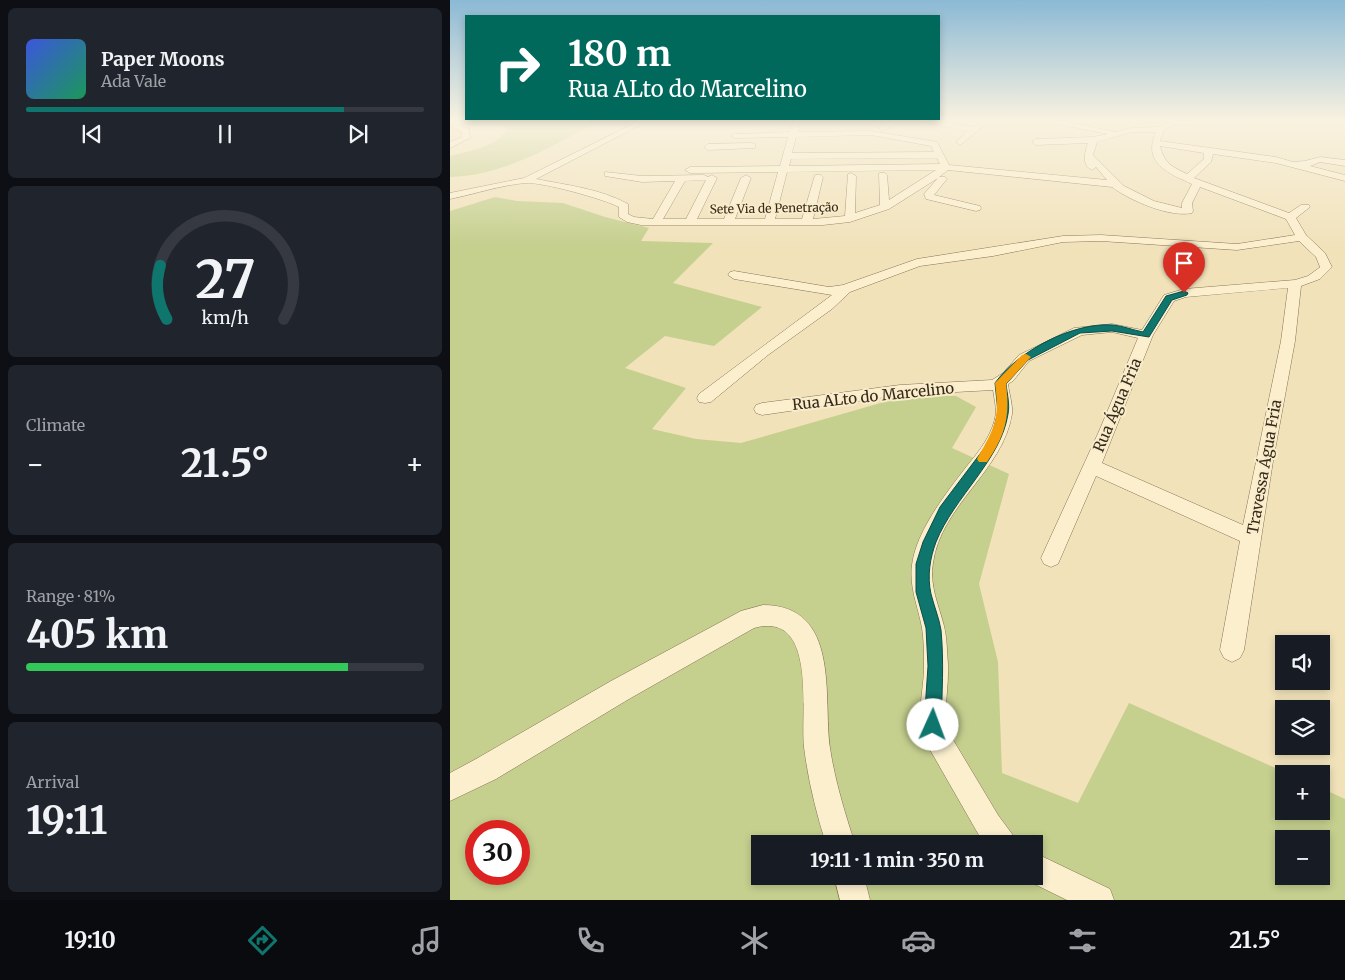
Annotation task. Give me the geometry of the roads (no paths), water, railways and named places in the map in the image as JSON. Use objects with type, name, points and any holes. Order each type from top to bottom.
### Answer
[{"type":"street","points":[[450,196],[528,180],[563,162]]},
{"type":"street","points":[[769,222],[783,173],[783,162]]},
{"type":"street","points":[[945,162],[949,168]]},
{"type":"street","points":[[1090,162],[1096,182]]},
{"type":"street","points":[[1097,162],[1115,184],[1148,202],[1180,212],[1188,211],[1187,203],[1192,181],[1206,162]]},
{"type":"street","points":[[1161,162],[1171,171],[1192,181],[1290,217],[1305,207]]},
{"type":"street","points":[[1283,162],[1345,178]]},
{"type":"street","points":[[1285,162],[1304,165],[1310,162]]},
{"type":"street","points":[[690,170],[783,173],[949,168],[1115,184]]},
{"type":"street","points":[[949,168],[929,195],[939,200],[976,208]]},
{"type":"street","name":"Sete Via de Penetração","points":[[528,180],[574,189],[615,201],[624,206],[622,215],[641,222],[807,222],[850,219],[870,214],[923,186],[937,174],[949,168]]},
{"type":"street","points":[[608,174],[642,179],[681,179],[746,178],[783,173],[818,177],[937,174]]},
{"type":"street","points":[[850,219],[851,176]]},
{"type":"street","points":[[882,176],[885,207]]},
{"type":"street","points":[[807,222],[818,177]]},
{"type":"street","points":[[690,222],[712,178]]},
{"type":"street","points":[[728,222],[746,178]]},
{"type":"street","points":[[656,222],[681,179]]},
{"type":"street","name":"Rua Água Fria","points":[[1050,558],[1146,335],[1169,298],[1176,295],[1295,284],[1310,280],[1321,274],[1326,267],[1322,256],[1302,237],[1290,217]]},
{"type":"street","points":[[734,275],[822,291],[845,289],[918,263],[1063,239],[1101,238],[1237,247],[1302,237]]},
{"type":"street","name":"Travessa Água Fria","points":[[1232,650],[1273,412],[1288,341],[1295,284]]},
{"type":"street","points":[[705,398],[763,352],[827,306],[845,289]]},
{"type":"street","points":[[996,835],[934,732],[932,714],[936,666],[933,628],[923,592],[922,564],[929,542],[944,511],[990,448],[999,431],[1004,412],[1000,383],[1024,358],[1078,331],[1112,328],[1146,335]]},
{"type":"street","name":"Rua ALto do Marcelino","points":[[762,410],[900,390],[990,386],[1000,383]]},
{"type":"street","points":[[1091,466],[1251,537]]},
{"type":"street","points":[[450,787],[486,769],[620,690],[749,619],[763,614],[772,614],[792,622],[799,630],[812,656],[815,731],[819,760],[830,811],[838,835]]},
{"type":"street","points":[[1043,872],[1100,900]]},
{"type":"street","points":[[851,885],[855,900]]}]
